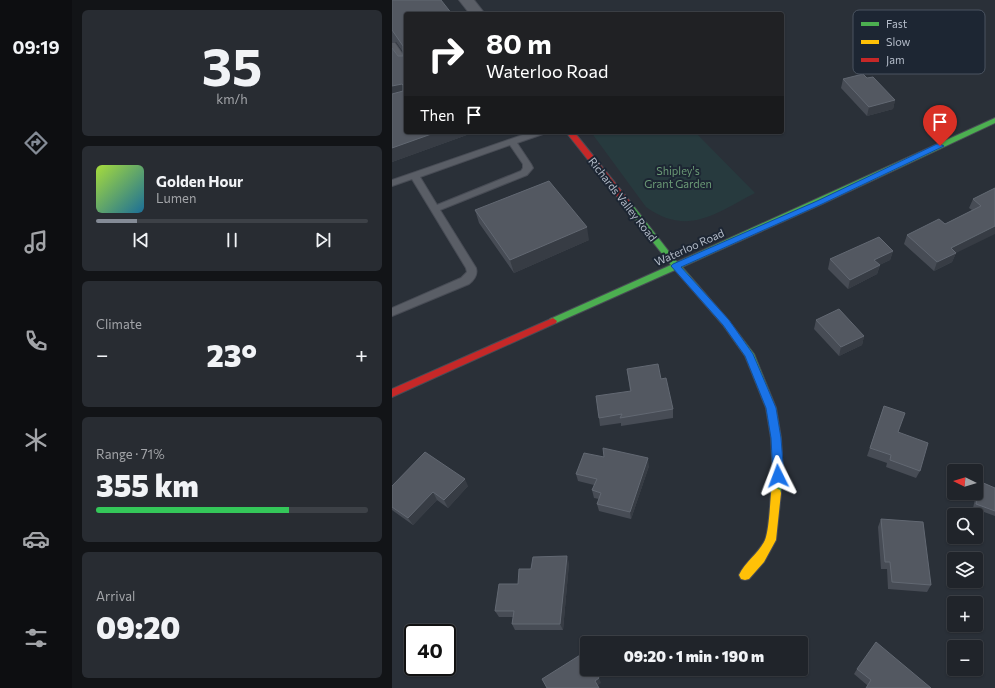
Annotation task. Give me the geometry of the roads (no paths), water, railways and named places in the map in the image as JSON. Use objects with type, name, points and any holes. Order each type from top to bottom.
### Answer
[{"type":"main road","name":"Waterloo Road","points":[[392,393],[819,202],[995,120]]},
{"type":"main road","name":"Richards Valley Road","points":[[572,134],[676,266],[726,323],[749,354],[771,408],[776,438],[778,476],[775,510],[770,540],[760,558],[745,575]]},
{"type":"street","points":[[466,0],[476,12]]},
{"type":"lane","points":[[392,45],[404,62]]},
{"type":"lane","points":[[392,183],[534,134]]},
{"type":"lane","points":[[435,209],[524,173],[528,166],[512,142]]},
{"type":"lane","points":[[392,312],[465,281],[471,275],[471,268],[414,175]]},
{"type":"park label","name":"Shipley's Grant Garden","points":[[678,176]]}]
